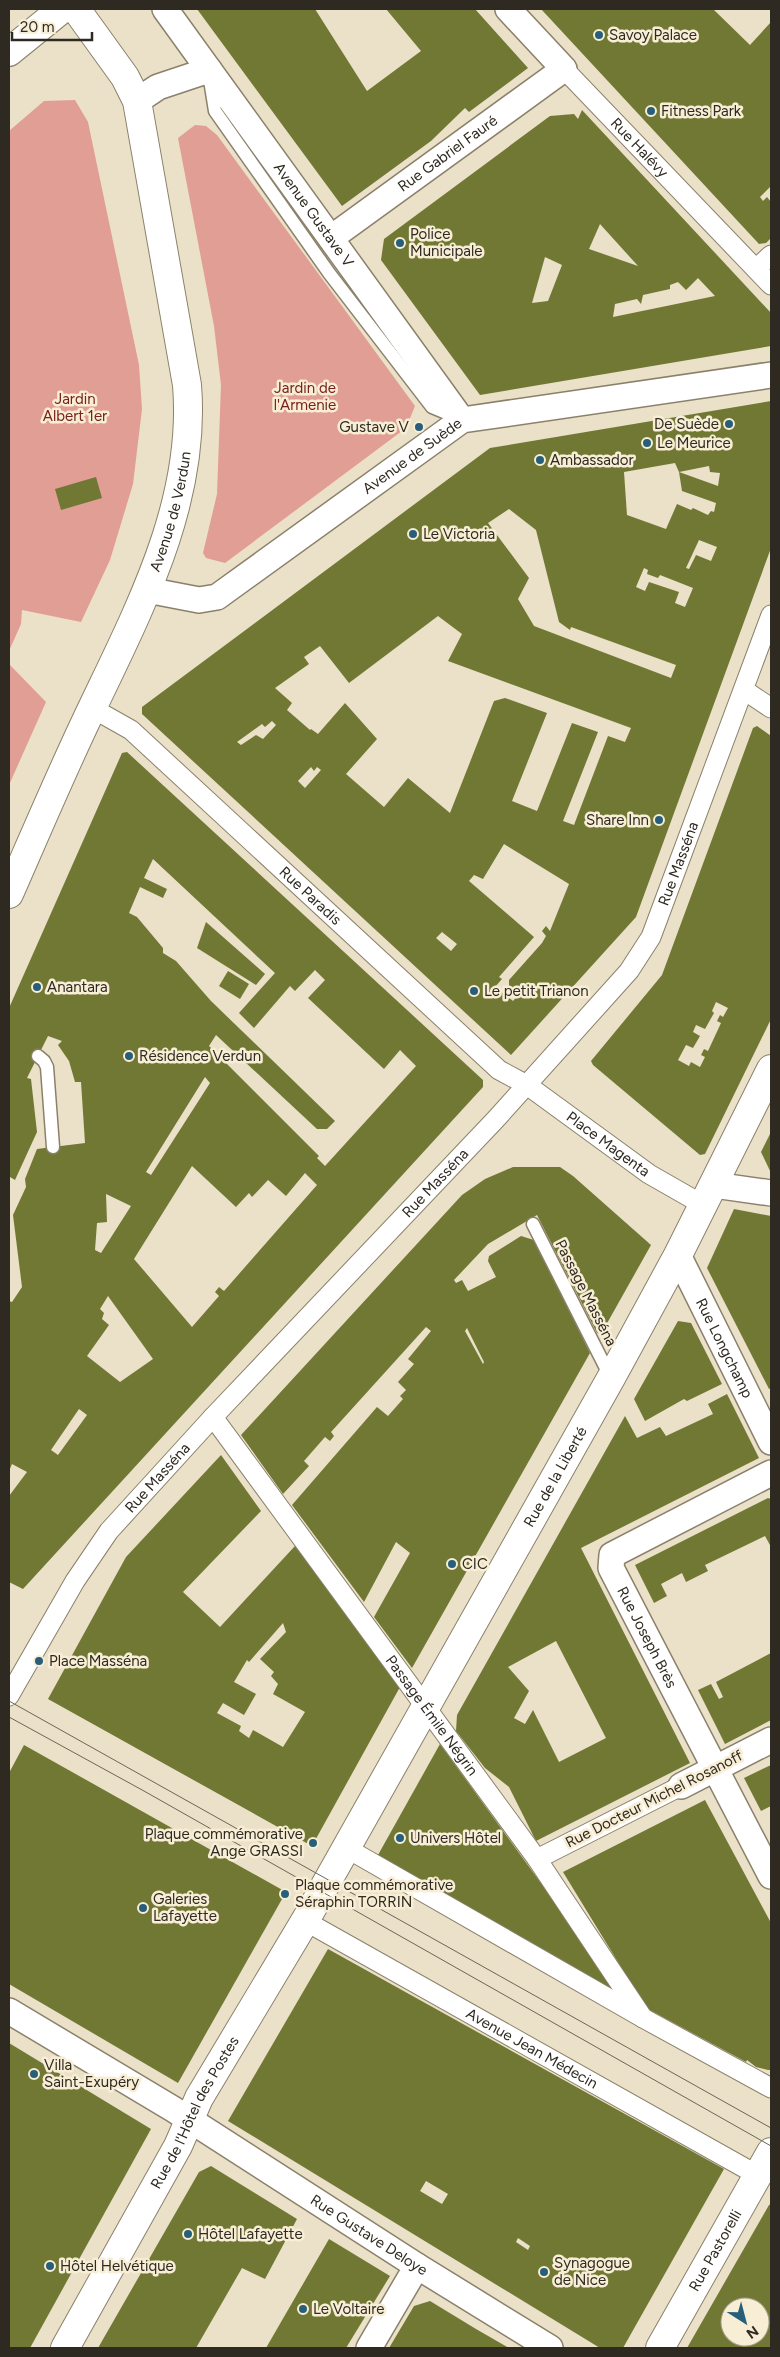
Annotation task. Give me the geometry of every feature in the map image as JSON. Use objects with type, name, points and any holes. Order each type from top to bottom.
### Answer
[{"type":"street","points":[[9,52],[62,9]]},
{"type":"street","name":"Avenue de Verdun","points":[[9,894],[147,590],[172,518],[187,452],[190,412],[187,384],[137,101],[125,76],[76,9]]},
{"type":"street","name":"Avenue Gustave V","points":[[165,9],[462,420]]},
{"type":"street","name":"Rue Halévy","points":[[508,9],[564,70],[771,284]]},
{"type":"street","points":[[137,101],[158,87],[209,70]]},
{"type":"street","name":"Rue Gabriel Fauré","points":[[331,238],[564,70]]},
{"type":"street","points":[[757,268],[771,255]]},
{"type":"street","name":"Avenue de Suède","points":[[147,590],[199,600],[217,597],[462,420],[771,375]]},
{"type":"street","name":"Rue Masséna","points":[[9,1696],[70,1589],[109,1531],[213,1417],[527,1085],[629,971],[651,936],[771,616]]},
{"type":"street","points":[[744,690],[771,708]]},
{"type":"street","name":"Rue Paradis","points":[[92,708],[131,730],[499,1070],[527,1085]]},
{"type":"street","name":"Rue de la Liberté","points":[[328,1879],[611,1378],[678,1255],[703,1191],[771,1069]]},
{"type":"street","name":"Place Magenta","points":[[527,1085],[649,1174],[703,1191]]},
{"type":"street","points":[[703,1191],[771,1193]]},
{"type":"street","name":"Rue Longchamp","points":[[678,1255],[771,1442]]},
{"type":"street","name":"Passage Émile Négrin","points":[[213,1417],[537,1859],[643,2018]]},
{"type":"street","name":"Rue Joseph Brès","points":[[771,1473],[612,1555],[612,1568],[771,1876]]},
{"type":"street","name":"Rue Docteur Michel Rosanoff","points":[[537,1859],[771,1740]]},
{"type":"street","points":[[355,1853],[643,2018],[771,2088]]},
{"type":"street","name":"Rue de l'Hôtel des Postes","points":[[65,2348],[178,2146],[199,2098],[328,1879]]},
{"type":"street","name":"Avenue Jean Médecin","points":[[314,1926],[750,2171]]},
{"type":"street","name":"Rue Gustave Deloye","points":[[9,2010],[190,2120],[417,2266],[550,2348]]},
{"type":"street","name":"Rue Pastorelli","points":[[660,2348],[771,2152]]},
{"type":"street","points":[[369,2348],[417,2266]]},
{"type":"lane","points":[[209,70],[215,111],[329,272],[432,407],[462,420]]},
{"type":"lane","points":[[38,1056],[47,1067],[53,1147]]},
{"type":"lane","name":"Passage Masséna","points":[[533,1224],[611,1378]]},
{"type":"green space","name":"Jardin Albert 1er","points":[[75,100],[88,122],[139,365],[142,409],[133,484],[110,560],[81,622],[22,610],[21,624],[9,651],[9,131],[44,101]]},
{"type":"green space","name":"Jardin de l'Armenie","points":[[195,125],[206,126],[217,135],[415,406],[406,428],[225,563],[206,558],[203,553],[217,494],[221,385],[214,326],[178,138]]},
{"type":"green space","points":[[9,664],[46,702],[9,785]]},
{"type":"building","points":[[197,9],[315,9],[367,91],[421,51],[386,9],[475,9],[528,68],[469,112],[465,108],[431,141],[342,206]]},
{"type":"building","points":[[541,9],[713,9],[750,45],[771,22],[771,186],[760,197],[763,201],[767,197],[771,202],[771,238],[766,243],[759,244]]},
{"type":"building","points":[[582,110],[771,313],[771,346],[480,395],[381,260],[384,239],[550,116],[574,114],[578,119]],"holes":[[[600,224],[638,266],[589,249]],[[545,257],[562,265],[548,301],[532,303]],[[698,278],[715,296],[613,317],[615,304],[637,299],[641,304],[643,295],[670,289],[670,285],[678,282],[686,290]]]},
{"type":"building","points":[[771,401],[771,548],[636,917],[511,1055],[142,714],[142,707],[490,448]],"holes":[[[675,463],[679,472],[682,491],[716,503],[714,512],[711,511],[708,515],[693,508],[691,510],[677,504],[666,529],[627,515],[624,472]],[[709,466],[710,472],[720,473],[718,486],[679,472]],[[509,509],[536,530],[559,622],[570,630],[571,627],[676,665],[671,678],[534,626],[518,599],[529,578],[488,523]],[[699,540],[717,547],[711,561],[696,555],[689,569],[686,568]],[[644,568],[648,570],[647,574],[658,578],[660,575],[693,588],[685,607],[675,603],[679,592],[649,582],[645,591],[636,587]],[[438,616],[462,634],[448,661],[631,728],[625,742],[608,736],[574,825],[563,821],[598,732],[572,723],[537,811],[512,801],[547,713],[505,698],[494,701],[450,813],[408,778],[384,807],[346,774],[377,739],[345,703],[318,734],[310,730],[287,710],[292,703],[275,688],[309,664],[304,657],[320,646],[349,683]],[[272,721],[276,725],[263,739],[256,735],[241,745],[237,742],[262,724],[265,727]],[[311,767],[314,771],[317,767],[321,770],[305,788],[298,781]],[[504,844],[569,884],[550,931],[546,926],[542,931],[546,936],[542,943],[509,980],[509,986],[519,994],[513,1001],[495,987],[502,979],[499,977],[534,937],[469,881],[474,875],[483,879]],[[442,932],[457,944],[451,951],[436,938]]]},
{"type":"building","points":[[96,477],[102,498],[61,510],[55,489]]},
{"type":"building","points":[[757,726],[771,736],[771,1019],[705,1154],[700,1155],[593,1065],[591,1061],[662,975],[753,728]],"holes":[[[716,1002],[728,1008],[723,1017],[720,1015],[717,1021],[721,1023],[708,1051],[704,1049],[701,1055],[705,1057],[700,1067],[691,1062],[689,1066],[678,1060],[686,1045],[693,1048],[700,1036],[693,1032],[696,1025],[705,1029],[714,1013],[712,1011]]]},
{"type":"building","points":[[127,752],[483,1080],[483,1087],[23,1589],[9,1582],[9,1496],[27,1472],[12,1464],[9,1471],[9,1301],[12,1302],[22,1287],[13,1215],[26,1187],[25,1179],[37,1149],[85,1143],[81,1082],[75,1082],[69,1061],[58,1045],[62,1041],[48,1036],[27,1078],[31,1079],[37,1132],[15,1180],[10,1177],[9,1181],[9,1008],[122,753]],"holes":[[[153,859],[275,973],[239,1013],[254,1028],[290,986],[295,991],[315,970],[325,980],[308,998],[384,1069],[400,1050],[416,1066],[325,1166],[317,1158],[319,1156],[209,1046],[216,1035],[317,1129],[327,1129],[335,1121],[211,1001],[176,961],[163,953],[163,948],[137,917],[129,913],[140,887],[163,898],[167,889],[144,878]],[[205,1077],[210,1083],[151,1175],[146,1172]],[[192,1166],[236,1207],[249,1193],[252,1197],[268,1180],[286,1196],[305,1173],[317,1185],[224,1291],[219,1287],[215,1292],[219,1296],[192,1327],[134,1259]],[[106,1194],[131,1206],[101,1253],[95,1250],[97,1223],[107,1222]],[[108,1296],[153,1359],[120,1382],[87,1356],[109,1325],[102,1319],[104,1313],[100,1309]],[[79,1409],[87,1415],[58,1455],[51,1450]]]},
{"type":"building","points":[[206,922],[265,974],[256,985],[197,948]]},
{"type":"building","points":[[228,971],[249,984],[240,999],[219,986]]},
{"type":"building","points":[[771,1132],[771,1173],[761,1152]]},
{"type":"building","points":[[513,1167],[560,1167],[573,1176],[651,1245],[601,1334],[597,1333],[537,1215],[488,1244],[454,1280],[456,1283],[462,1280],[468,1291],[496,1277],[488,1261],[489,1256],[521,1236],[534,1240],[590,1353],[412,1668],[374,1617],[410,1553],[396,1542],[364,1602],[292,1505],[377,1407],[388,1416],[403,1399],[400,1396],[406,1390],[398,1382],[414,1364],[408,1359],[431,1331],[426,1327],[331,1432],[334,1436],[330,1441],[325,1437],[304,1461],[309,1466],[283,1494],[241,1435],[462,1195],[485,1179]],"holes":[[[467,1328],[484,1362],[483,1364],[465,1331]]]},
{"type":"building","points":[[734,1209],[771,1216],[771,1388],[769,1389],[707,1268]]},
{"type":"building","points":[[678,1321],[691,1323],[722,1384],[687,1401],[684,1399],[645,1421],[634,1399]]},
{"type":"building","points":[[727,1394],[759,1458],[581,1548],[690,1763],[536,1841],[509,1787],[485,1768],[456,1731],[457,1715],[625,1416],[637,1438],[660,1427],[666,1436],[713,1414],[708,1404]],"holes":[[[556,1641],[606,1738],[559,1762],[533,1710],[525,1724],[514,1718],[529,1691],[508,1667]]]},
{"type":"building","points":[[221,1455],[261,1511],[183,1592],[220,1627],[295,1546],[400,1687],[312,1846],[48,1699],[126,1557]],"holes":[[[283,1623],[286,1632],[260,1659],[274,1672],[271,1676],[278,1684],[273,1694],[305,1712],[283,1747],[253,1730],[249,1738],[239,1731],[241,1726],[217,1713],[223,1703],[244,1715],[256,1694],[234,1682],[247,1660],[249,1662]]]},
{"type":"building","points":[[768,1498],[771,1499],[771,1547],[765,1536],[705,1565],[708,1571],[686,1582],[682,1573],[661,1584],[667,1596],[654,1603],[635,1565]]},
{"type":"building","points":[[771,1653],[771,1720],[725,1744],[698,1690],[711,1684],[719,1699],[723,1697],[716,1682]]},
{"type":"building","points":[[440,1744],[617,1988],[612,1993],[378,1855]]},
{"type":"building","name":"Galeries Lafayette","points":[[24,1745],[286,1892],[178,2083],[9,1984],[9,1773]]},
{"type":"building","points":[[771,1765],[771,1806],[761,1811],[744,1778]]},
{"type":"building","points":[[705,1800],[771,1923],[771,2070],[756,2067],[747,2060],[746,2062],[646,2008],[563,1872]]},
{"type":"building","points":[[328,1949],[724,2169],[623,2348],[600,2348],[228,2121]],"holes":[[[426,2181],[448,2194],[442,2204],[420,2191]],[[518,2238],[530,2246],[528,2250],[516,2242]]]},
{"type":"building","points":[[9,2043],[151,2129],[30,2348],[9,2348]]},
{"type":"building","points":[[211,2166],[297,2219],[265,2279],[242,2268],[196,2348],[98,2348],[199,2172]]},
{"type":"building","points":[[771,2204],[771,2348],[687,2348],[769,2205]]},
{"type":"building","points":[[329,2239],[390,2276],[346,2348],[266,2348]]},
{"type":"building","points":[[430,2301],[509,2348],[389,2348],[414,2306]]},
{"type":"tram line","points":[[9,1701],[771,2128]]},
{"type":"tram line","points":[[9,1717],[144,1791],[771,2146]]},
{"type":"place","name":"Savoy Palace","points":[[599,35]]},
{"type":"place","name":"Fitness Park","points":[[651,111]]},
{"type":"place","name":"Police Municipale","points":[[400,243]]},
{"type":"place","name":"De Suède","points":[[729,424]]},
{"type":"place","name":"Gustave V","points":[[419,427]]},
{"type":"place","name":"Le Meurice","points":[[647,443]]},
{"type":"place","name":"Ambassador","points":[[540,460]]},
{"type":"place","name":"Le Victoria","points":[[413,534]]},
{"type":"place","name":"Share Inn","points":[[659,820]]},
{"type":"place","name":"Anantara","points":[[37,987]]},
{"type":"place","name":"Le petit Trianon","points":[[474,991]]},
{"type":"place","name":"Résidence Verdun","points":[[129,1056]]},
{"type":"place","name":"CIC","points":[[452,1564]]},
{"type":"place","name":"Place Masséna","points":[[39,1661]]},
{"type":"place","name":"Univers Hôtel","points":[[400,1838]]},
{"type":"place","name":"Plaque commémorative Ange GRASSI","points":[[313,1843]]},
{"type":"place","name":"Plaque commémorative Séraphin TORRIN","points":[[285,1894]]},
{"type":"place","name":"Galeries Lafayette","points":[[143,1908]]},
{"type":"place","name":"Villa Saint-Exupéry","points":[[34,2074]]},
{"type":"place","name":"Hôtel Lafayette","points":[[188,2234]]},
{"type":"place","name":"Hôtel Helvétique","points":[[50,2266]]},
{"type":"place","name":"Synagogue de Nice","points":[[544,2272]]},
{"type":"place","name":"Le Voltaire","points":[[303,2309]]}]
